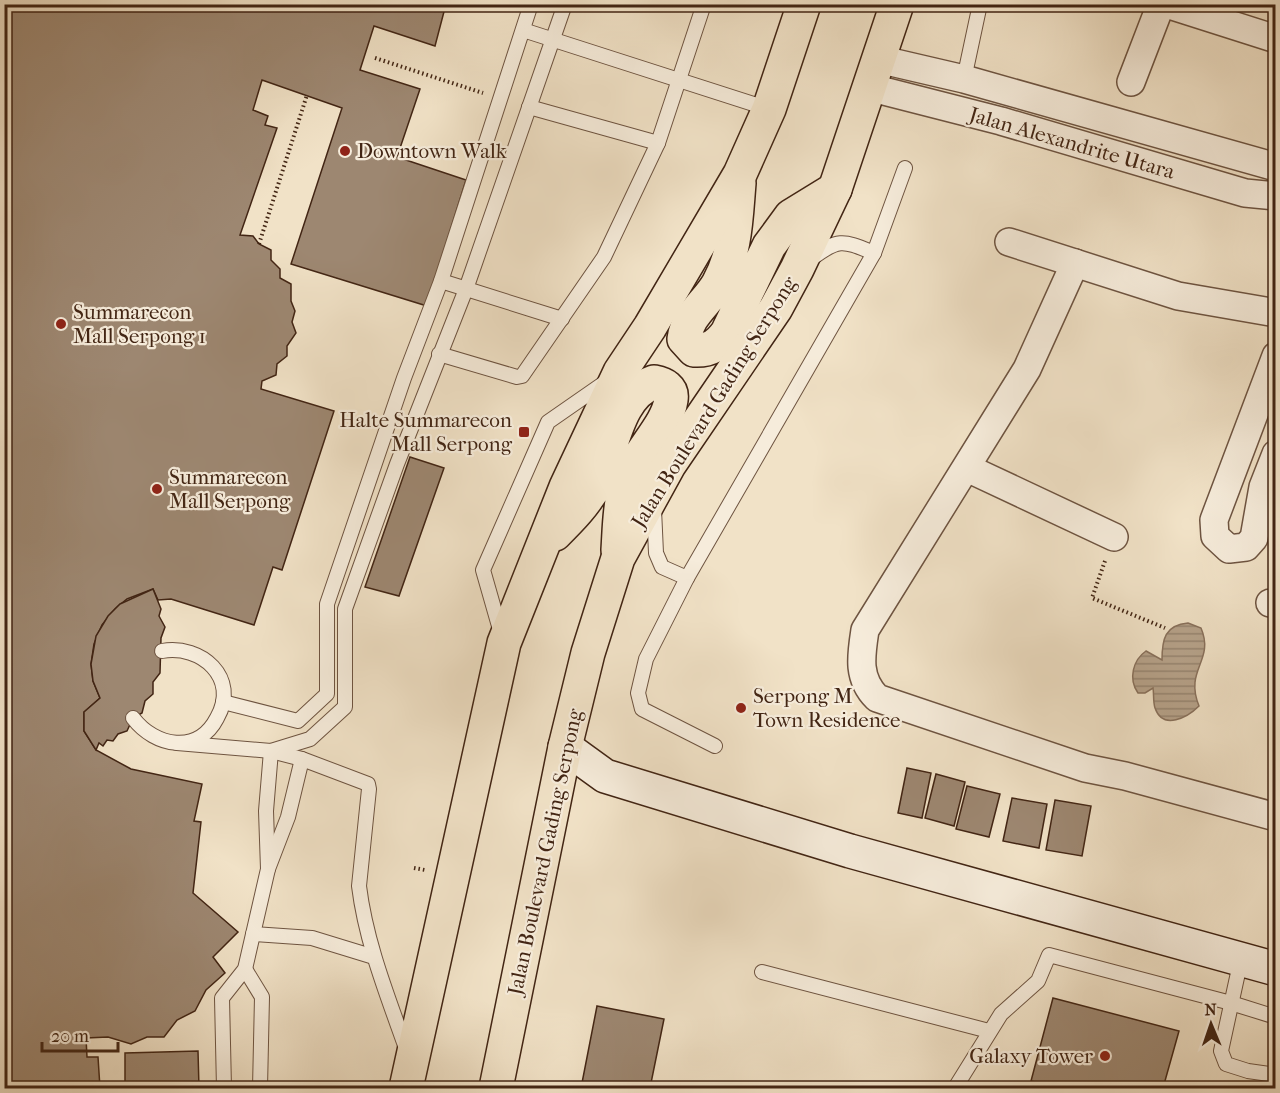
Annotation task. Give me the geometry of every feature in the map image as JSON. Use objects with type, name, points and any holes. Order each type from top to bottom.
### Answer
[{"type":"main road","points":[[409,1076],[504,643],[566,487],[620,372],[650,327],[740,174],[769,109],[804,4]]},
{"type":"main road","name":"Jalan Boulevard Gading Serpong","points":[[496,1089],[565,747],[588,653],[618,558],[669,465],[776,308],[796,269],[835,189],[897,4]]},
{"type":"main road","points":[[740,174],[733,252],[718,285],[686,326],[684,339],[694,350],[705,351],[718,346],[727,333],[769,246],[791,216],[835,189]]},
{"type":"main road","points":[[543,546],[581,508],[597,482],[624,411],[636,393],[654,382],[664,384],[670,391],[671,400],[622,493],[618,558]]},
{"type":"street","points":[[1131,82],[1161,4]]},
{"type":"street","points":[[1166,4],[1275,39]]},
{"type":"street","name":"Jalan Alexandrite Utara","points":[[873,73],[964,79],[1275,167]]},
{"type":"street","name":"Jalan Alexandrite Utara","points":[[873,73],[1001,121],[1245,193],[1275,196]]},
{"type":"street","points":[[1009,242],[1179,296],[1275,314]]},
{"type":"street","points":[[1075,263],[1027,369],[865,630],[861,653],[866,687],[877,698],[1085,768],[1125,776],[1275,817]]},
{"type":"street","points":[[1275,356],[1214,520],[1215,536],[1222,545],[1237,549],[1246,547],[1254,538],[1263,487],[1275,454]]},
{"type":"street","points":[[967,468],[1114,537]]},
{"type":"street","points":[[565,747],[605,776],[850,851],[1275,969]]},
{"type":"street","points":[[558,784],[605,776]]},
{"type":"lane","points":[[223,702],[293,721],[302,720],[329,689],[327,604],[404,378],[441,281],[531,4]]},
{"type":"lane","points":[[271,751],[309,739],[345,707],[345,609],[427,384],[466,289],[565,4]]},
{"type":"lane","points":[[439,354],[519,377],[604,257],[658,143],[704,4]]},
{"type":"lane","points":[[964,79],[980,4]]},
{"type":"lane","points":[[523,30],[769,109]]},
{"type":"lane","points":[[529,107],[658,143]]},
{"type":"lane","points":[[715,746],[642,709],[638,701],[646,659],[687,578],[874,253],[905,168]]},
{"type":"lane","points":[[796,269],[832,243],[844,241],[874,253]]},
{"type":"lane","points":[[441,281],[562,319]]},
{"type":"lane","points":[[504,643],[483,570],[548,422],[620,372]]},
{"type":"lane","points":[[404,378],[427,384]]},
{"type":"lane","points":[[654,492],[656,553],[662,567],[687,578]]},
{"type":"lane","points":[[327,604],[345,609]]},
{"type":"lane","points":[[162,651],[175,648],[201,656],[219,675],[223,702],[218,718],[208,731],[193,740],[177,743]]},
{"type":"lane","points":[[133,718],[151,737],[177,743],[271,751],[364,780],[369,789],[359,886],[374,957],[409,1076]]},
{"type":"lane","points":[[268,869],[266,811],[271,751]]},
{"type":"lane","points":[[224,1089],[222,998],[245,969],[268,869],[288,816],[302,759]]},
{"type":"lane","points":[[253,934],[312,938],[374,957]]},
{"type":"lane","points":[[955,1089],[1001,1014],[1038,981],[1049,955],[1231,1003],[1275,1017]]},
{"type":"lane","points":[[1242,958],[1221,1051],[1226,1064],[1248,1071],[1275,1075]]},
{"type":"lane","points":[[245,969],[262,997],[260,1089]]},
{"type":"lane","points":[[762,972],[989,1031]]},
{"type":"path","points":[[375,58],[501,99]]},
{"type":"path","points":[[259,244],[307,95]]},
{"type":"path","points":[[1114,537],[1092,598],[1166,628]]},
{"type":"shaded area","points":[[1188,623],[1201,628],[1204,639],[1203,657],[1195,683],[1199,706],[1182,718],[1164,719],[1155,708],[1153,688],[1145,693],[1138,693],[1133,682],[1133,670],[1138,659],[1146,651],[1162,660],[1166,634],[1180,624]]},
{"type":"building","name":"Summarecon Mall Serpong","points":[[4,4],[446,4],[435,46],[374,26],[360,70],[420,89],[397,157],[466,180],[427,306],[291,264],[342,108],[262,80],[253,110],[268,116],[265,125],[277,128],[240,235],[253,236],[259,244],[271,250],[271,260],[280,269],[280,278],[291,284],[291,301],[295,311],[292,322],[296,333],[287,346],[287,356],[277,364],[276,375],[262,381],[261,389],[334,411],[282,570],[273,567],[254,625],[171,599],[158,600],[153,589],[127,599],[115,609],[102,625],[94,644],[91,664],[93,681],[100,698],[84,712],[84,731],[96,750],[131,769],[202,784],[194,821],[201,822],[193,893],[238,932],[213,957],[225,973],[206,990],[195,1011],[177,1020],[164,1037],[147,1037],[131,1044],[108,1037],[86,1038],[87,1057],[98,1057],[100,1088],[4,1088],[4,277],[9,265],[4,263]]},
{"type":"building","points":[[410,457],[444,468],[399,596],[365,587]]},
{"type":"building","points":[[153,589],[161,609],[159,616],[165,627],[161,638],[160,673],[153,682],[153,694],[145,701],[142,713],[133,718],[127,731],[118,734],[113,741],[107,740],[103,746],[99,743],[96,750],[84,731],[84,712],[100,698],[93,681],[91,664],[96,636],[108,616],[120,604]]},
{"type":"building","points":[[907,768],[931,773],[922,818],[898,813]]},
{"type":"building","points":[[936,774],[965,782],[954,826],[925,818]]},
{"type":"building","points":[[967,786],[1000,794],[989,837],[956,829]]},
{"type":"building","points":[[1012,798],[1047,804],[1039,848],[1003,841]]},
{"type":"building","points":[[1055,800],[1091,806],[1082,856],[1046,850]]},
{"type":"building","name":"Galaxy Tower","points":[[1053,998],[1179,1031],[1163,1088],[1059,1088],[1031,1081]]},
{"type":"building","points":[[597,1006],[664,1019],[650,1088],[581,1088]]},
{"type":"building","points":[[198,1051],[199,1088],[125,1088],[125,1053]]},
{"type":"place","name":"Downtown Walk","points":[[345,151]]},
{"type":"place","name":"Summarecon Mall Serpong 1","points":[[61,324]]},
{"type":"place","name":"Halte Summarecon Mall Serpong","points":[[524,432]]},
{"type":"place","name":"Summarecon Mall Serpong","points":[[157,489]]},
{"type":"place","name":"Serpong M Town Residence","points":[[741,708]]},
{"type":"place","name":"Galaxy Tower","points":[[1105,1056]]}]
